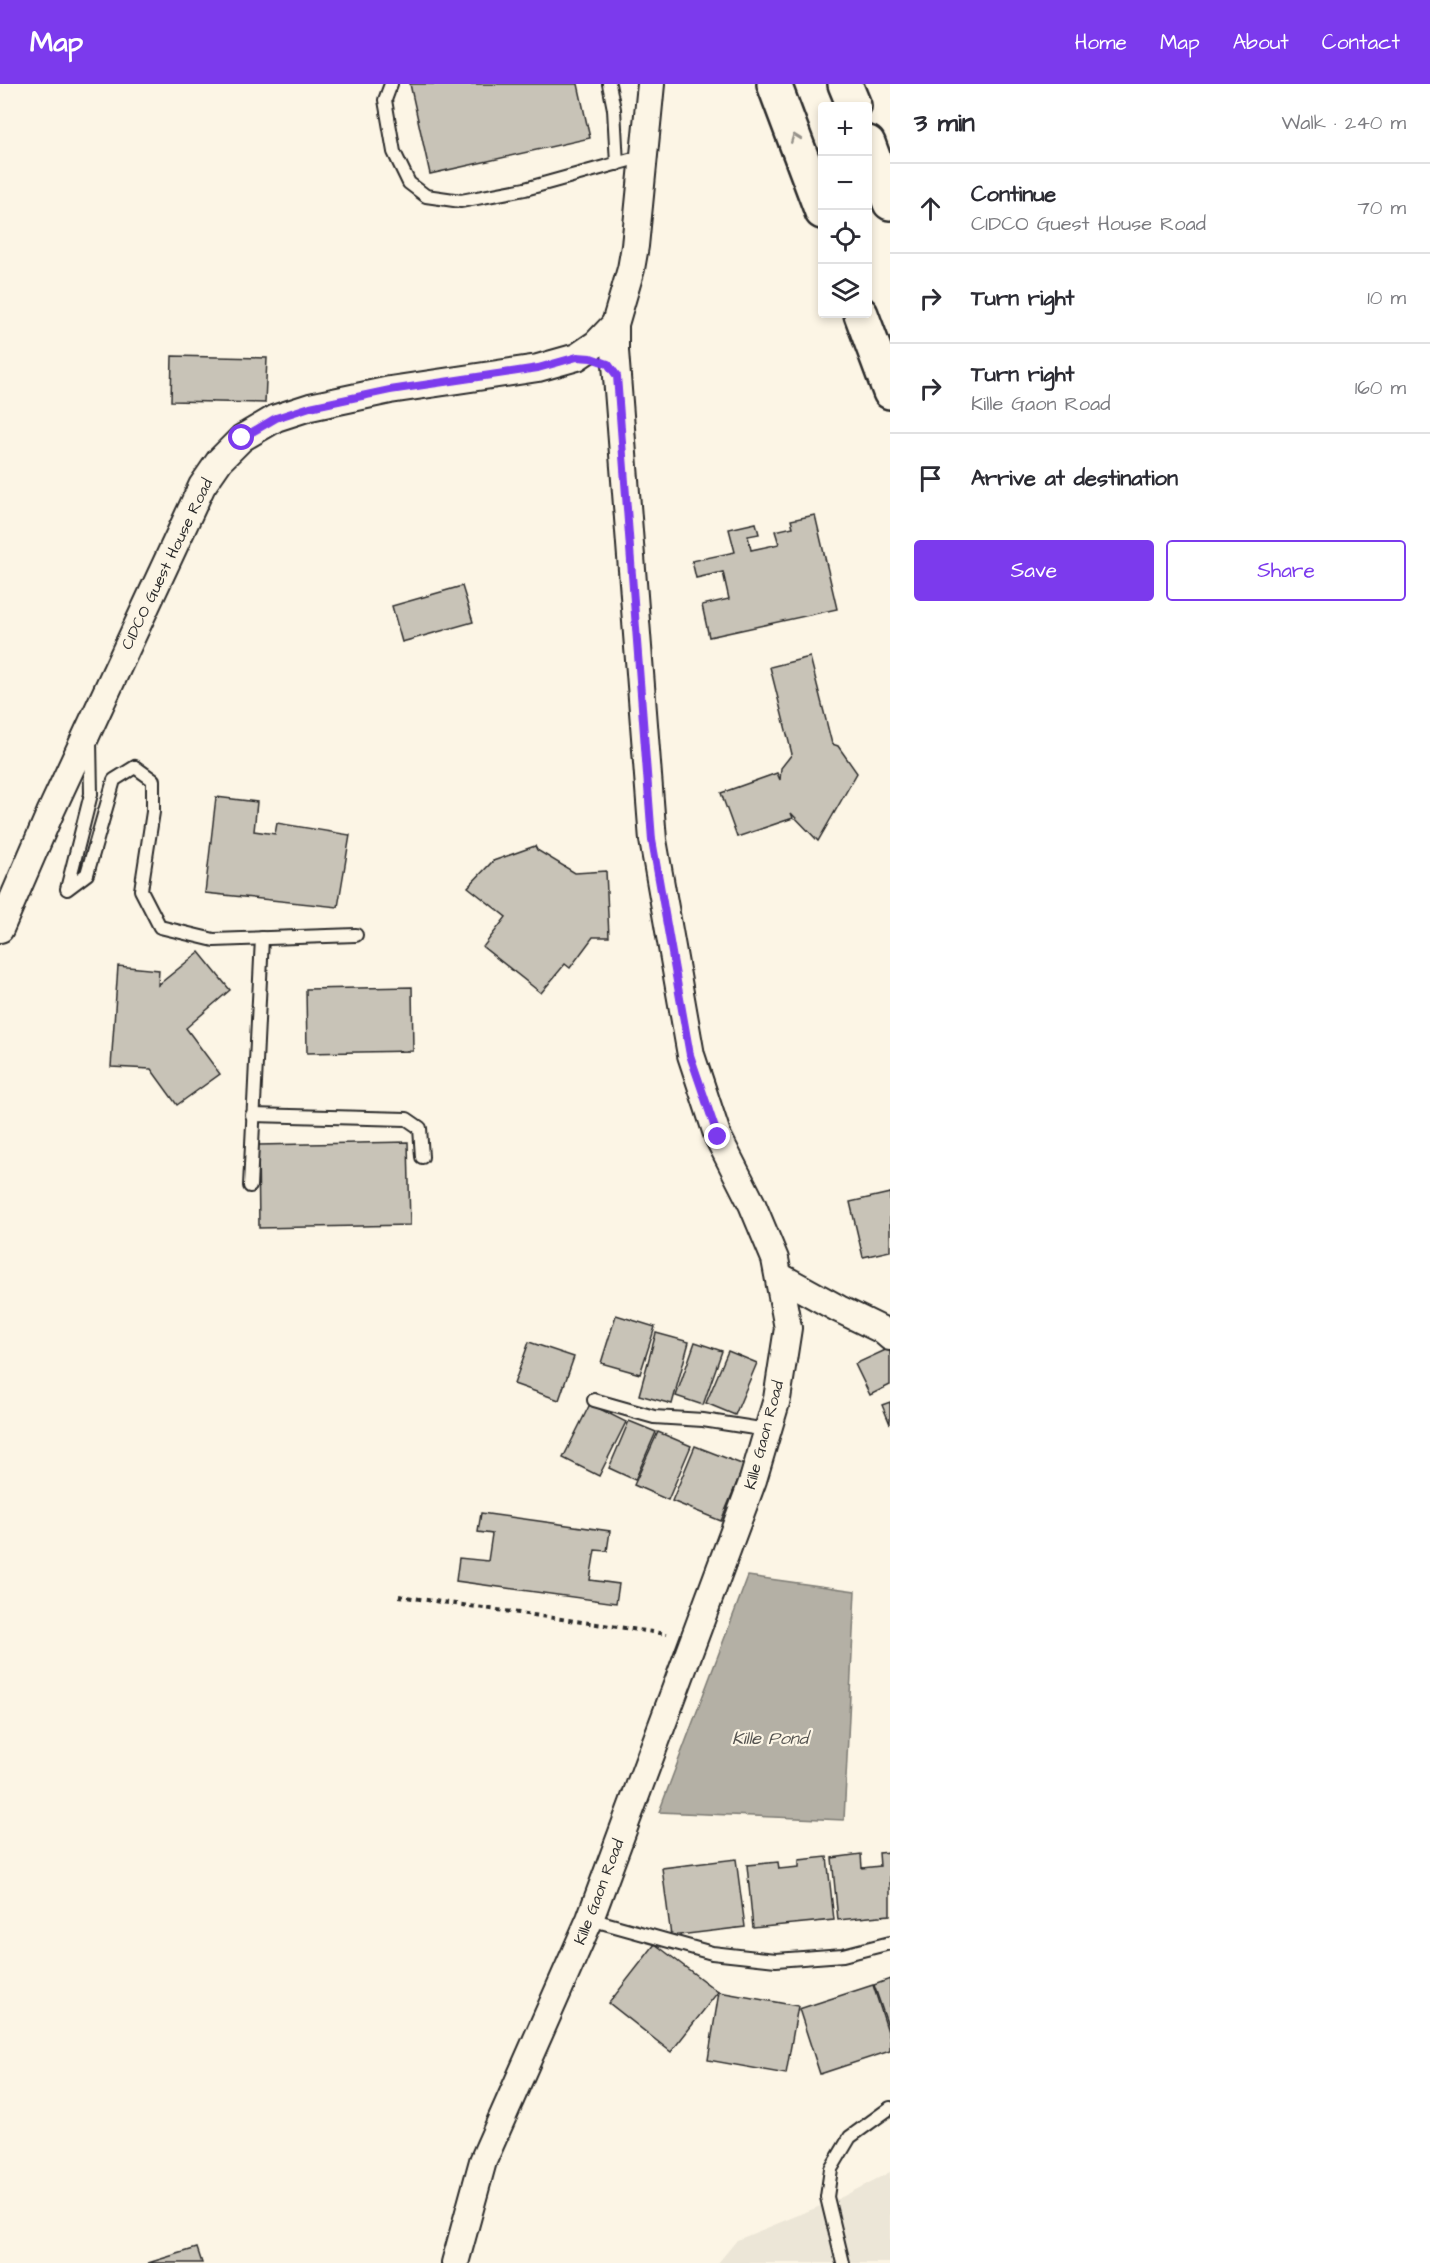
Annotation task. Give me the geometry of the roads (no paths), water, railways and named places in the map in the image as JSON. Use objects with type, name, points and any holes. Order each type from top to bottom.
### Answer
[{"type":"highway","points":[[774,84],[821,210]]},
{"type":"highway","points":[[845,84],[852,102]]},
{"type":"highway","points":[[872,156],[890,203]]},
{"type":"highway","points":[[862,318],[890,392]]},
{"type":"street","points":[[615,324],[633,257],[651,84]]},
{"type":"street","name":"CIDCO Guest House Road","points":[[0,929],[51,811],[202,486],[220,460],[242,438],[276,418],[310,407],[390,390],[538,368],[577,357],[596,344],[615,324]]},
{"type":"street","name":"Kille Gaon Road","points":[[455,2263],[483,2161],[590,1919],[753,1480],[777,1399],[788,1328],[776,1259],[718,1137],[690,1055],[652,840],[615,324]]},
{"type":"street","points":[[577,357],[591,358],[608,364],[617,376]]},
{"type":"street","points":[[778,1276],[839,1310],[882,1330],[890,1337]]},
{"type":"lane","points":[[391,84],[384,100],[394,152],[409,183],[426,196],[461,201],[525,189],[645,156]]},
{"type":"lane","points":[[609,84],[614,109],[617,164]]},
{"type":"lane","points":[[90,728],[91,794],[67,889],[87,874],[114,780],[135,767],[153,780],[153,812],[141,890],[160,927],[214,940],[356,935]]},
{"type":"lane","points":[[250,1186],[262,938]]},
{"type":"lane","points":[[252,1115],[407,1119],[420,1128],[422,1157]]},
{"type":"lane","points":[[594,1400],[654,1417],[703,1420],[767,1430]]},
{"type":"lane","points":[[590,1919],[712,1953],[776,1960],[843,1955],[890,1943]]},
{"type":"lane","points":[[843,2263],[827,2197],[831,2169],[850,2137],[890,2108]]},
{"type":"water","name":"Kille Pond","points":[[748,1576],[855,1591],[844,1820],[659,1812]]}]
